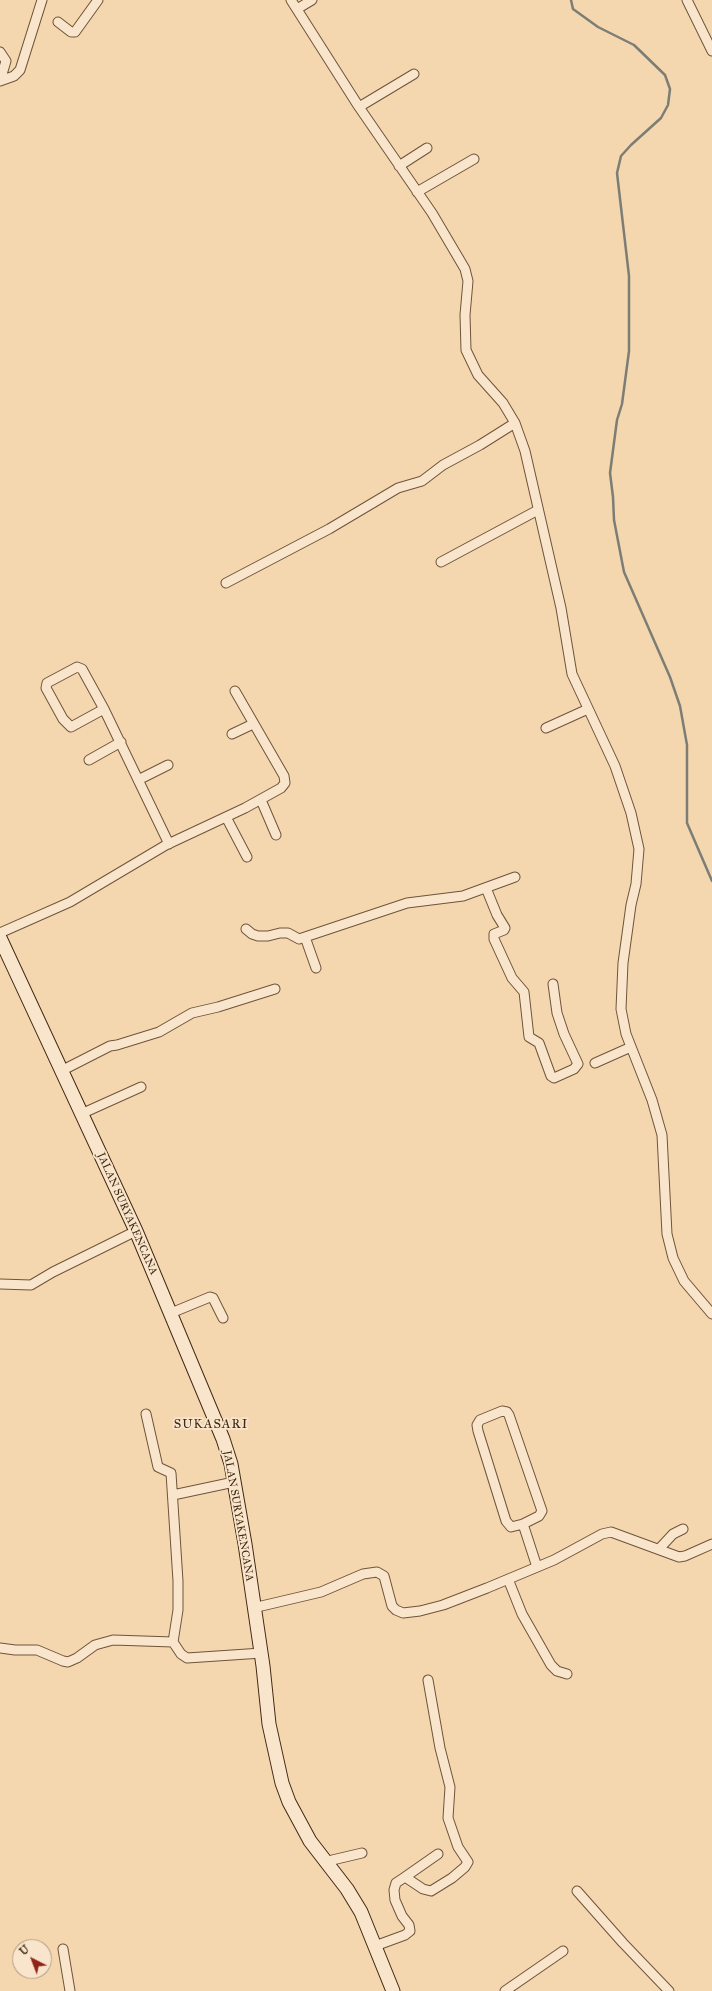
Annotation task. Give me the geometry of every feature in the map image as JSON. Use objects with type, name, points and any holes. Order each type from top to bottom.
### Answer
[{"type":"street","points":[[0,81],[14,76],[20,70],[42,0]]},
{"type":"street","points":[[58,22],[71,32],[75,32],[98,0]]},
{"type":"street","points":[[291,0],[359,107],[417,192],[460,260],[467,276],[465,315],[466,350],[478,375],[503,403],[515,423],[525,451],[561,608],[572,674],[614,766],[631,813],[639,849],[636,884],[628,919],[621,997],[622,1019],[631,1047],[652,1100],[662,1135],[665,1221],[673,1258],[684,1281],[712,1314]]},
{"type":"street","points":[[297,9],[312,0]]},
{"type":"street","points":[[687,0],[712,51]]},
{"type":"street","points":[[0,52],[6,61],[0,81]]},
{"type":"street","points":[[359,107],[414,74]]},
{"type":"street","points":[[399,166],[427,148]]},
{"type":"street","points":[[417,192],[474,159]]},
{"type":"street","points":[[226,583],[329,529],[398,488],[422,481],[443,464],[480,445],[515,423]]},
{"type":"street","points":[[441,562],[538,510]]},
{"type":"street","points":[[104,709],[70,726],[63,719],[46,688],[47,683],[77,667],[80,667],[104,709],[169,844]]},
{"type":"street","points":[[0,933],[70,902],[169,844],[276,792],[285,782],[284,776],[235,691]]},
{"type":"street","points":[[546,728],[588,709]]},
{"type":"street","points":[[232,734],[254,724]]},
{"type":"street","points":[[89,760],[120,742]]},
{"type":"street","points":[[138,780],[168,765]]},
{"type":"street","points":[[261,800],[276,835]]},
{"type":"street","points":[[226,817],[247,857]]},
{"type":"street","points":[[246,929],[252,934],[258,936],[288,933],[296,939],[407,903],[463,896],[515,877]]},
{"type":"street","points":[[486,888],[497,916],[505,928],[504,930],[494,934],[494,940],[512,978],[524,992],[529,1037],[539,1043],[551,1076],[554,1078],[574,1069],[578,1064],[564,1034],[557,1013],[553,984]]},
{"type":"street","points":[[305,937],[316,968]]},
{"type":"street","name":"JALAN SURYAKENCANA","points":[[0,938],[136,1231],[223,1439],[234,1482],[253,1608],[262,1654],[269,1724],[282,1783],[303,1830],[324,1862],[357,1904],[393,1991]]},
{"type":"street","points":[[61,1071],[110,1046],[159,1032],[192,1013],[218,1007],[275,989]]},
{"type":"street","points":[[595,1063],[631,1047]]},
{"type":"street","points":[[81,1114],[141,1087]]},
{"type":"street","points":[[0,1284],[31,1285],[53,1272],[136,1231]]},
{"type":"street","points":[[171,1313],[210,1297],[213,1298],[224,1318]]},
{"type":"street","points":[[502,1411],[507,1412],[509,1415],[542,1507],[541,1515],[523,1524],[511,1527],[506,1521],[478,1431],[477,1425],[480,1420],[502,1411]]},
{"type":"street","points":[[146,1414],[158,1467],[171,1473],[178,1581],[178,1610],[173,1642],[181,1654],[187,1658],[262,1654]]},
{"type":"street","points":[[173,1495],[234,1482]]},
{"type":"street","points":[[523,1524],[537,1567]]},
{"type":"street","points":[[659,1549],[673,1534],[683,1529]]},
{"type":"street","points":[[253,1608],[321,1592],[338,1584],[373,1572],[382,1574],[392,1606],[396,1610],[403,1612],[443,1605],[537,1567],[606,1532],[615,1532],[682,1557],[712,1544]]},
{"type":"street","points":[[508,1579],[522,1614],[551,1665],[556,1671],[567,1674]]},
{"type":"street","points":[[0,1648],[37,1650],[68,1662],[101,1642],[114,1640],[173,1642]]},
{"type":"street","points":[[405,1877],[423,1889],[431,1891],[452,1878],[465,1867],[468,1862],[458,1847],[448,1818],[450,1787],[440,1748],[428,1680]]},
{"type":"street","points":[[324,1862],[362,1853]]},
{"type":"street","points":[[375,1946],[404,1935],[410,1930],[409,1925],[399,1910],[394,1895],[396,1883],[438,1854]]},
{"type":"street","points":[[577,1891],[623,1943],[669,1991]]},
{"type":"street","points":[[63,1949],[70,1991]]},
{"type":"street","points":[[505,1991],[563,1951]]},
{"type":"waterway","points":[[571,0],[573,9],[598,27],[634,45],[665,75],[670,89],[668,105],[661,118],[621,156],[617,173],[629,276],[629,351],[622,404],[617,420],[610,473],[614,520],[624,572],[670,677],[680,706],[687,745],[687,823],[712,881]]},
{"type":"district","name":"SUKASARI","points":[[211,1425]]}]
